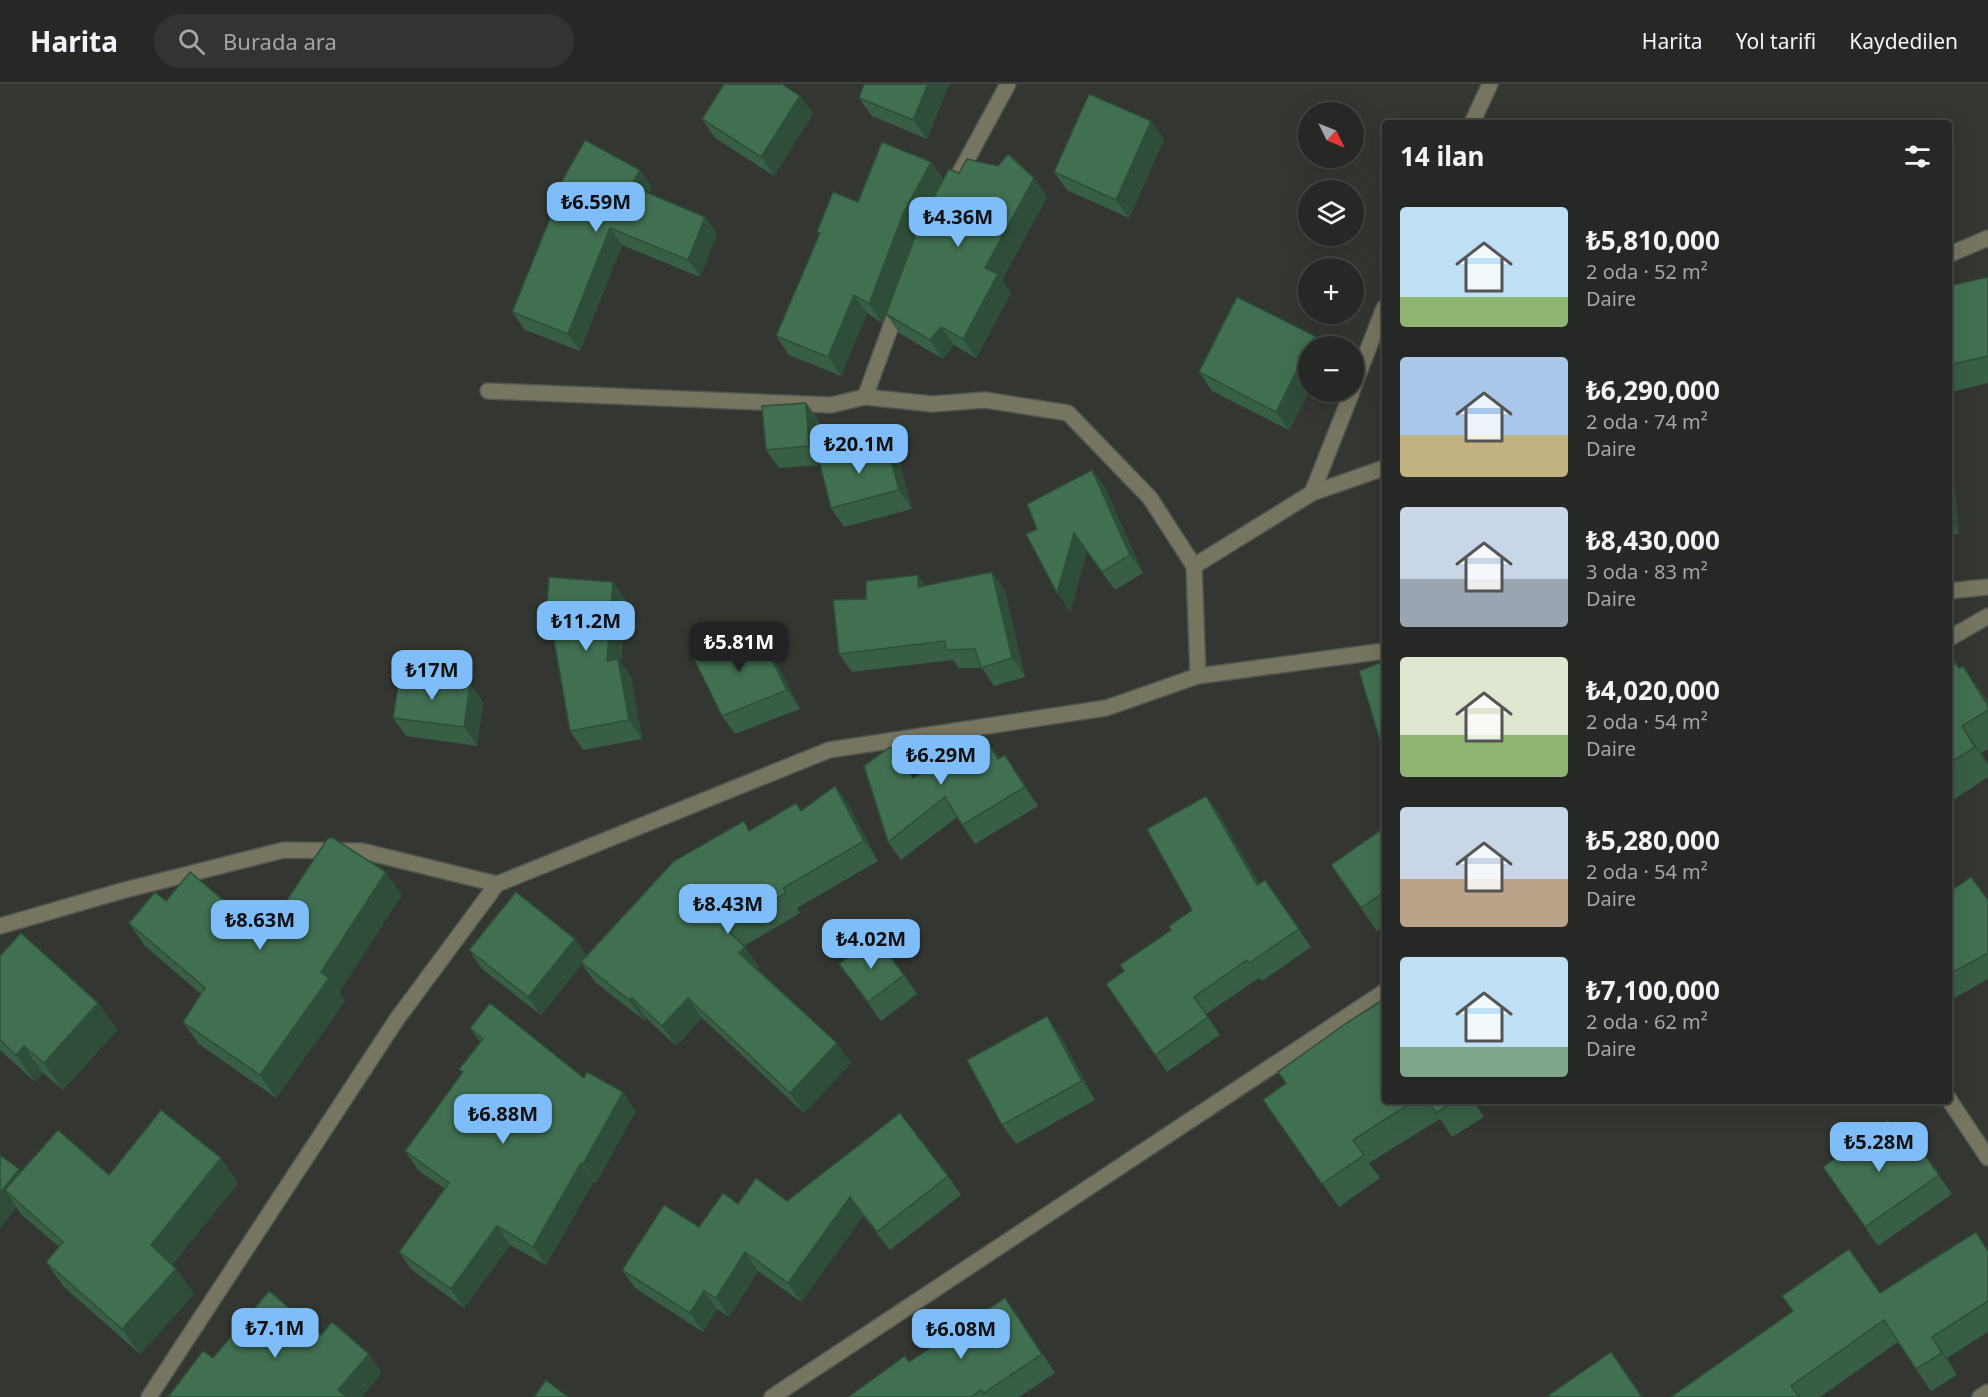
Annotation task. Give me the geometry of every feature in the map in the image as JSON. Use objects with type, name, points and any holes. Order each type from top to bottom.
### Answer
[{"type":"street","points":[[947,195],[1008,84]]},
{"type":"street","points":[[1473,120],[1490,84]]},
{"type":"street","points":[[1952,253],[1988,238]]},
{"type":"street","points":[[865,397],[905,290]]},
{"type":"street","points":[[1364,359],[1382,313]]},
{"type":"street","points":[[488,391],[831,405],[865,397],[932,404],[985,400],[1068,413],[1150,498],[1194,566],[1198,676]]},
{"type":"street","points":[[1312,493],[1347,402]]},
{"type":"street","points":[[1194,566],[1312,493],[1382,469]]},
{"type":"street","points":[[1952,591],[1988,587]]},
{"type":"street","points":[[1952,637],[1988,616]]},
{"type":"street","points":[[149,1397],[397,1019],[497,884],[829,750],[1106,708],[1198,676],[1382,651]]},
{"type":"street","points":[[0,926],[121,891],[284,850],[362,851],[497,884]]},
{"type":"street","points":[[772,1397],[1382,993]]},
{"type":"street","points":[[1952,1104],[1988,1158]]},
{"type":"street","points":[[1980,1397],[1988,1392]]},
{"type":"building","points":[[724,84],[782,84],[800,96],[761,157],[702,119]]},
{"type":"building","points":[[864,84],[928,84],[913,120],[859,98]]},
{"type":"building","points":[[1089,94],[1151,121],[1116,200],[1054,172]]},
{"type":"building","points":[[585,140],[640,170],[631,186],[705,217],[688,260],[610,228],[568,334],[512,312],[556,204],[551,201]]},
{"type":"building","points":[[882,142],[931,162],[903,214],[869,304],[854,295],[828,357],[776,336],[820,233],[817,232],[833,192],[858,202]]},
{"type":"building","points":[[1008,154],[1034,178],[985,268],[998,274],[963,339],[941,327],[930,340],[886,314],[921,221],[949,169],[959,173],[967,159],[998,166]]},
{"type":"building","points":[[1988,277],[1988,356],[1952,364],[1952,285]]},
{"type":"building","points":[[1237,297],[1315,336],[1298,336],[1298,369],[1276,412],[1199,372]]},
{"type":"building","points":[[806,403],[809,446],[766,450],[762,406]]},
{"type":"building","points":[[886,442],[899,490],[831,508],[819,460]]},
{"type":"building","points":[[1092,470],[1130,555],[1102,572],[1074,533],[1057,593],[1026,534],[1037,529],[1027,504]]},
{"type":"building","points":[[992,572],[1012,658],[981,668],[975,649],[946,650],[945,641],[839,654],[833,600],[866,599],[866,581],[918,575],[918,587]]},
{"type":"building","points":[[549,577],[613,582],[607,661],[618,659],[629,720],[570,731],[552,629],[545,628]]},
{"type":"building","points":[[757,631],[787,690],[722,716],[692,655]]},
{"type":"building","points":[[1952,658],[1959,668],[1963,666],[1988,706],[1988,710],[1962,726],[1975,747],[1952,761]]},
{"type":"building","points":[[1382,662],[1382,747],[1359,671]]},
{"type":"building","points":[[400,674],[470,684],[464,727],[393,718]]},
{"type":"building","points":[[984,735],[998,759],[1005,755],[1025,787],[962,825],[945,797],[888,842],[864,766],[890,747],[913,778]]},
{"type":"building","points":[[835,786],[864,841],[783,888],[786,893],[725,928],[745,947],[739,953],[837,1043],[790,1093],[688,998],[662,1026],[632,998],[629,1000],[581,962],[674,861],[744,821],[749,831],[796,803],[801,811]]},
{"type":"building","points":[[1206,796],[1257,885],[1265,880],[1299,929],[1249,963],[1247,960],[1194,997],[1208,1017],[1155,1055],[1106,984],[1124,971],[1120,965],[1171,930],[1169,926],[1192,910],[1147,829]]},
{"type":"building","points":[[1382,829],[1382,893],[1361,908],[1331,865]]},
{"type":"building","points":[[328,838],[333,838],[386,872],[321,972],[329,978],[260,1075],[183,1022],[205,988],[129,923],[155,892],[166,901],[190,872],[248,921],[250,917],[267,930]]},
{"type":"building","points":[[1971,877],[1988,900],[1988,953],[1952,973],[1952,890]]},
{"type":"building","points":[[516,892],[575,939],[528,997],[469,950]]},
{"type":"building","points":[[21,933],[98,1003],[44,1063],[24,1046],[16,1055],[0,1040],[0,956]]},
{"type":"building","points":[[875,937],[904,975],[868,1002],[839,964]]},
{"type":"building","points":[[1382,1000],[1382,1104],[1409,1104],[1353,1140],[1364,1155],[1322,1184],[1263,1100],[1286,1083],[1278,1072]]},
{"type":"building","points":[[490,1003],[584,1078],[587,1072],[623,1092],[533,1247],[497,1226],[451,1289],[399,1252],[449,1183],[405,1151],[463,1072],[459,1069],[483,1039],[470,1028]]},
{"type":"building","points":[[1047,1016],[1082,1081],[1002,1125],[967,1060]]},
{"type":"building","points":[[1430,1104],[1451,1104],[1436,1113]]},
{"type":"building","points":[[161,1110],[221,1158],[151,1245],[176,1269],[122,1329],[46,1262],[63,1242],[5,1190],[58,1130],[109,1175]]},
{"type":"building","points":[[900,1113],[948,1176],[877,1232],[850,1197],[788,1283],[745,1252],[716,1298],[704,1291],[690,1313],[622,1270],[664,1205],[699,1227],[723,1193],[738,1204],[756,1178],[787,1201]]},
{"type":"building","points":[[1888,1121],[1911,1153],[1919,1147],[1939,1175],[1865,1227],[1823,1167]]},
{"type":"building","points":[[0,1155],[19,1169],[0,1193]]},
{"type":"building","points":[[1976,1232],[1988,1251],[1988,1301],[1932,1337],[1942,1353],[1916,1369],[1884,1320],[1791,1386],[1799,1397],[1671,1397],[1793,1311],[1782,1296],[1849,1249],[1880,1293]]},
{"type":"building","points":[[269,1291],[321,1335],[332,1322],[369,1354],[338,1390],[347,1397],[168,1397],[203,1351],[213,1358]]},
{"type":"building","points":[[1005,1298],[1042,1354],[984,1393],[981,1390],[971,1397],[848,1397],[905,1356],[909,1362]]},
{"type":"building","points":[[1611,1352],[1642,1397],[1550,1397],[1549,1395]]},
{"type":"building","points":[[546,1380],[568,1397],[534,1397]]}]
